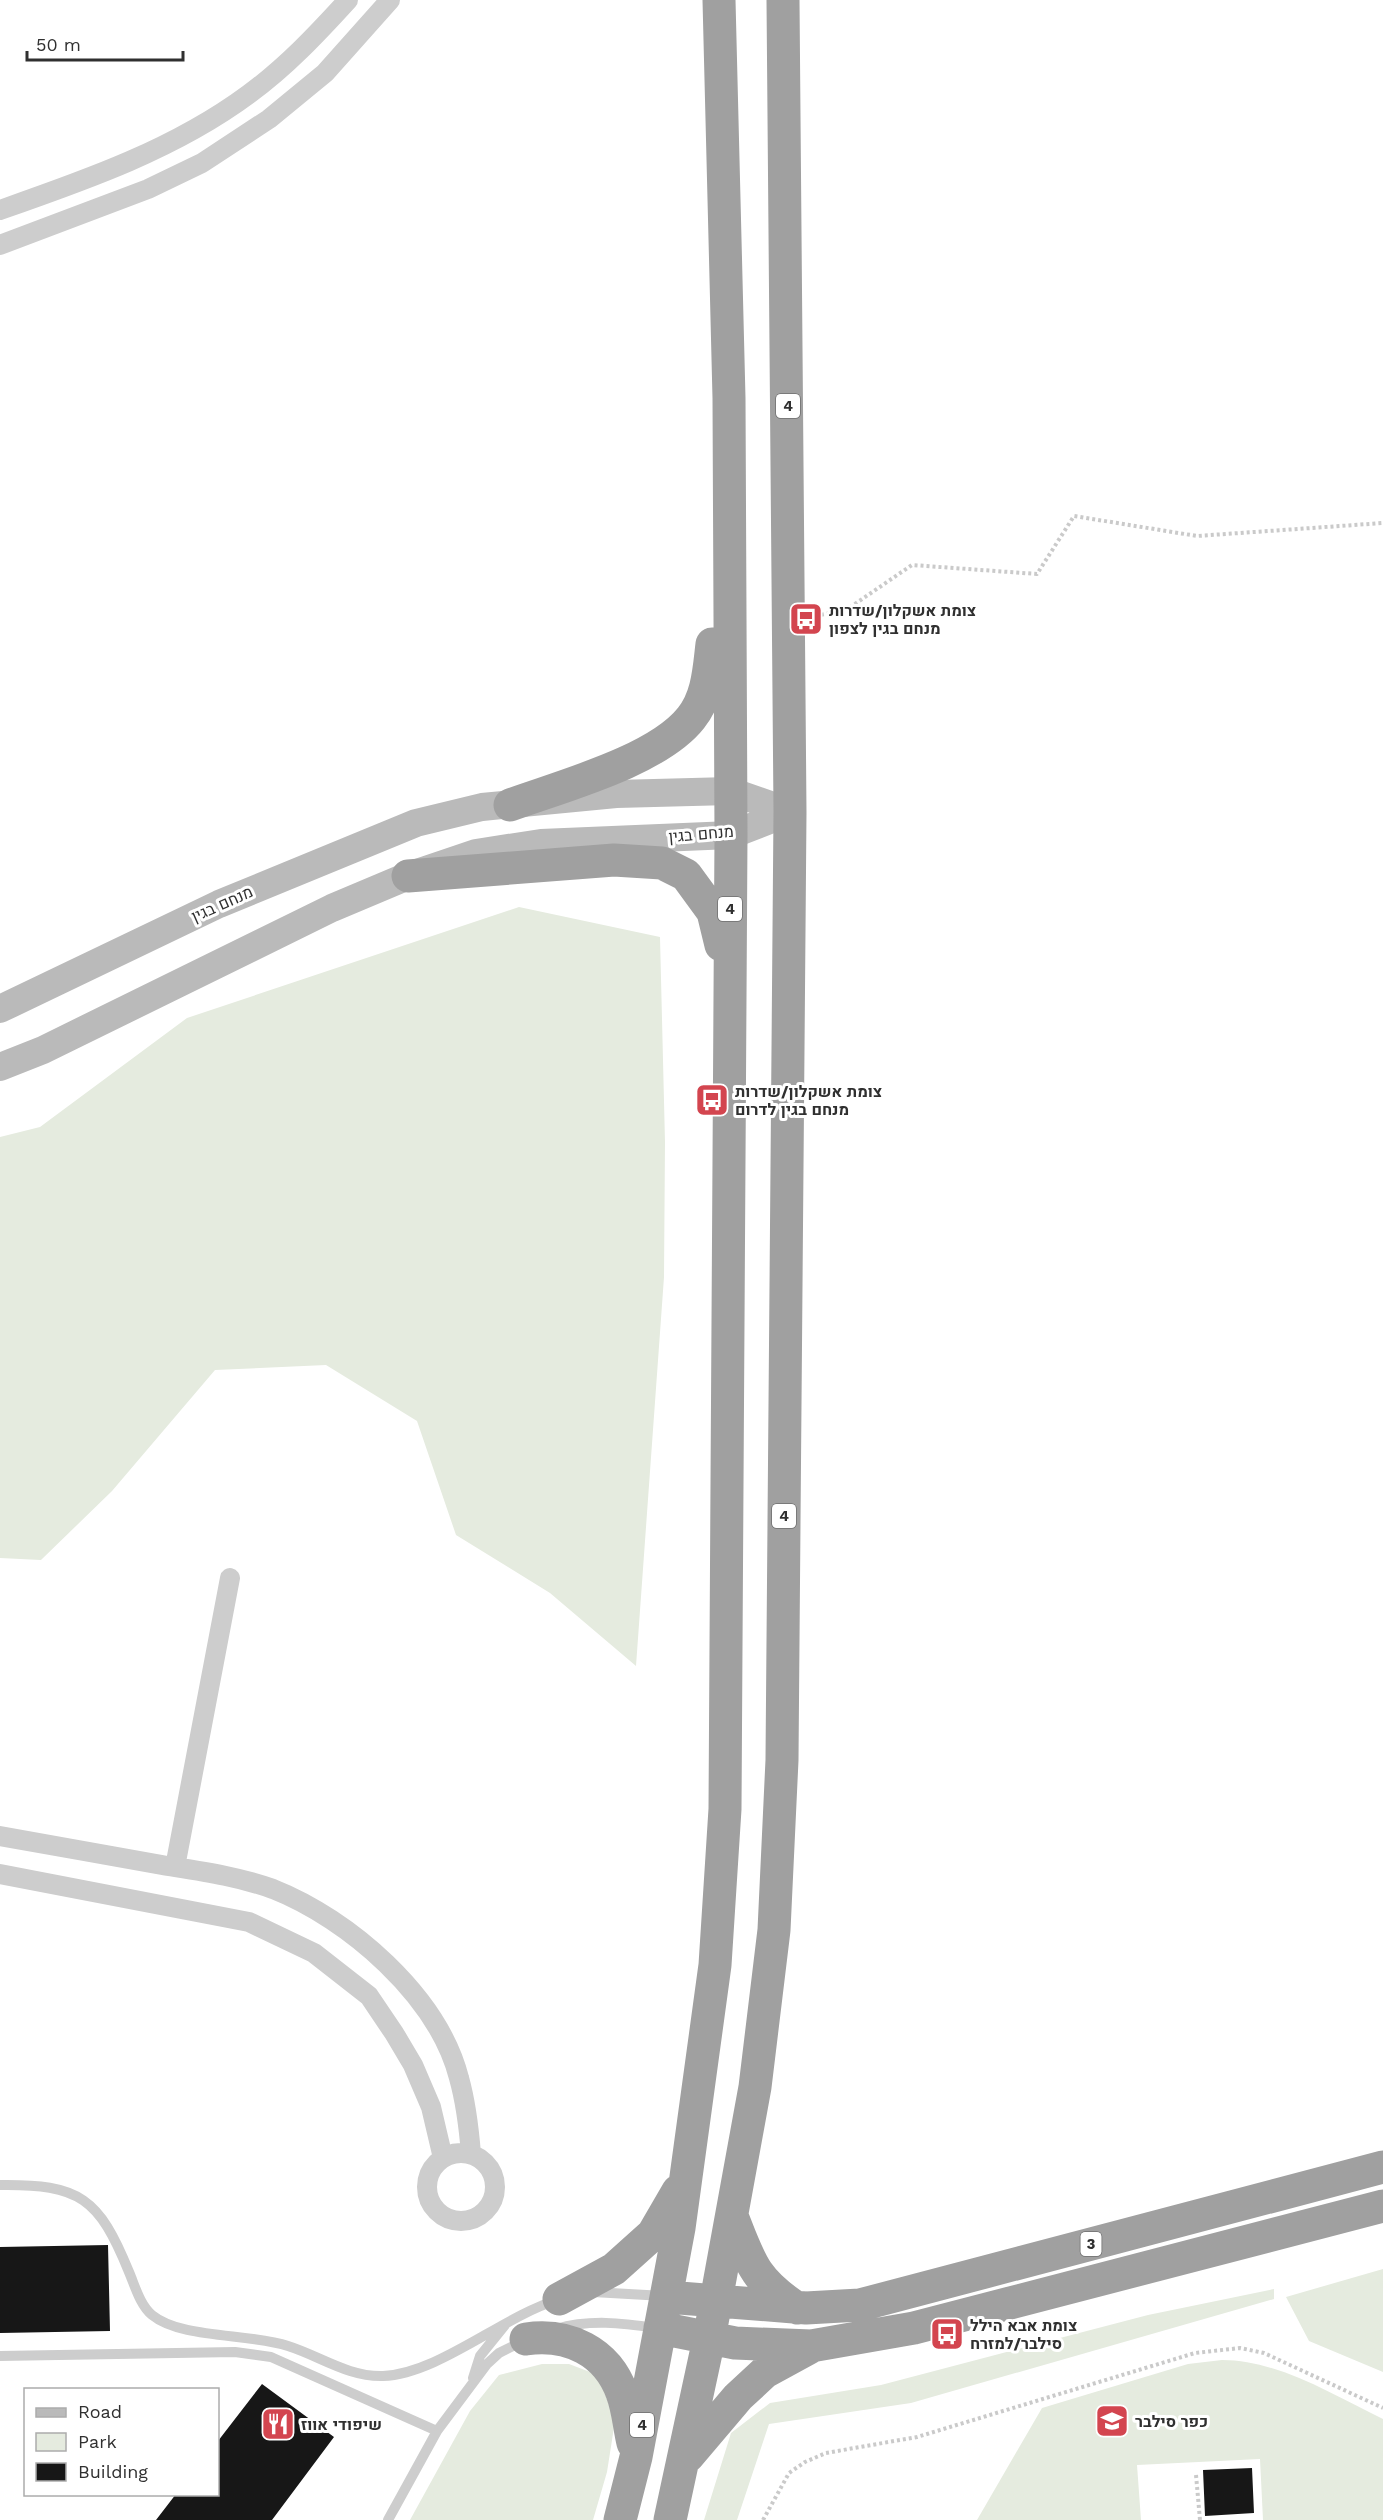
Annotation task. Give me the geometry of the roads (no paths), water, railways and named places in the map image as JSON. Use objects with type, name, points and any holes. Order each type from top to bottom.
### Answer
[{"type":"highway","name":"4","points":[[620,2520],[636,2457],[667,2297],[686,2177],[715,1965],[725,1809],[731,835],[729,511],[719,0]]},
{"type":"highway","name":"4","points":[[670,2520],[685,2460],[709,2338],[755,2087],[774,1930],[782,1760],[790,812],[783,0]]},
{"type":"highway","points":[[510,805],[617,766],[667,741],[691,718],[707,687],[729,511]]},
{"type":"highway","points":[[408,876],[614,860],[662,863],[686,875],[713,912],[729,984]]},
{"type":"highway","name":"3","points":[[667,2297],[797,2308],[860,2305],[1383,2167]]},
{"type":"highway","points":[[559,2299],[614,2269],[653,2234],[686,2177]]},
{"type":"highway","name":"3","points":[[660,2328],[766,2346],[811,2346],[914,2328],[1383,2206]]},
{"type":"highway","points":[[732,2216],[751,2264],[772,2292],[797,2308]]},
{"type":"highway","points":[[517,2330],[582,2345],[605,2362],[622,2392],[636,2457]]},
{"type":"highway","points":[[685,2460],[738,2397],[765,2372],[811,2346]]},
{"type":"main road","name":"מנחם בגין","points":[[0,1009],[219,904],[416,823],[482,807],[616,794],[730,791],[790,812]]},
{"type":"main road","name":"מנחם בגין","points":[[0,1067],[44,1050],[332,908],[408,876],[476,854],[541,843],[731,835],[790,812]]},
{"type":"street","points":[[0,210],[136,159],[184,136],[248,95],[301,51],[348,0]]},
{"type":"street","points":[[0,245],[148,189],[202,163],[269,119],[325,73],[390,0]]},
{"type":"street","points":[[175,1867],[230,1578]]},
{"type":"street","points":[[0,1836],[226,1876],[272,1889],[319,1913],[372,1949],[406,1984],[429,2016],[447,2047],[459,2076],[471,2154]]},
{"type":"street","points":[[0,1875],[249,1922],[314,1953],[369,1996],[394,2033],[413,2065],[431,2107],[443,2158]]},
{"type":"street","points":[[460,2152],[471,2154],[485,2162],[493,2173],[495,2186],[493,2200],[485,2211],[474,2218],[461,2221],[448,2218],[437,2211],[429,2199],[427,2187],[429,2173],[443,2158],[460,2152]]},
{"type":"lane","points":[[0,2185],[55,2187],[80,2198],[98,2213],[113,2233],[139,2297],[152,2315],[177,2330],[239,2335],[288,2345],[353,2373],[384,2376],[416,2369],[517,2330],[589,2322],[619,2322],[660,2328]]},
{"type":"lane","points":[[469,2389],[480,2356],[559,2299],[592,2292],[667,2297]]},
{"type":"lane","points":[[388,2520],[437,2431],[517,2330]]},
{"type":"lane","points":[[0,2356],[236,2352],[272,2357],[437,2431]]},
{"type":"place","name":"צומת אשקלון/שדרות מנחם בגין לצפון","points":[[806,619]]},
{"type":"place","name":"צומת אשקלון/שדרות מנחם בגין לדרום","points":[[712,1100]]},
{"type":"place","name":"צומת אבא הילל סילבר/למזרח","points":[[947,2334]]},
{"type":"place","name":"כפר סילבר","points":[[1112,2421]]},
{"type":"place","name":"שיפודי אווז","points":[[278,2424]]}]
